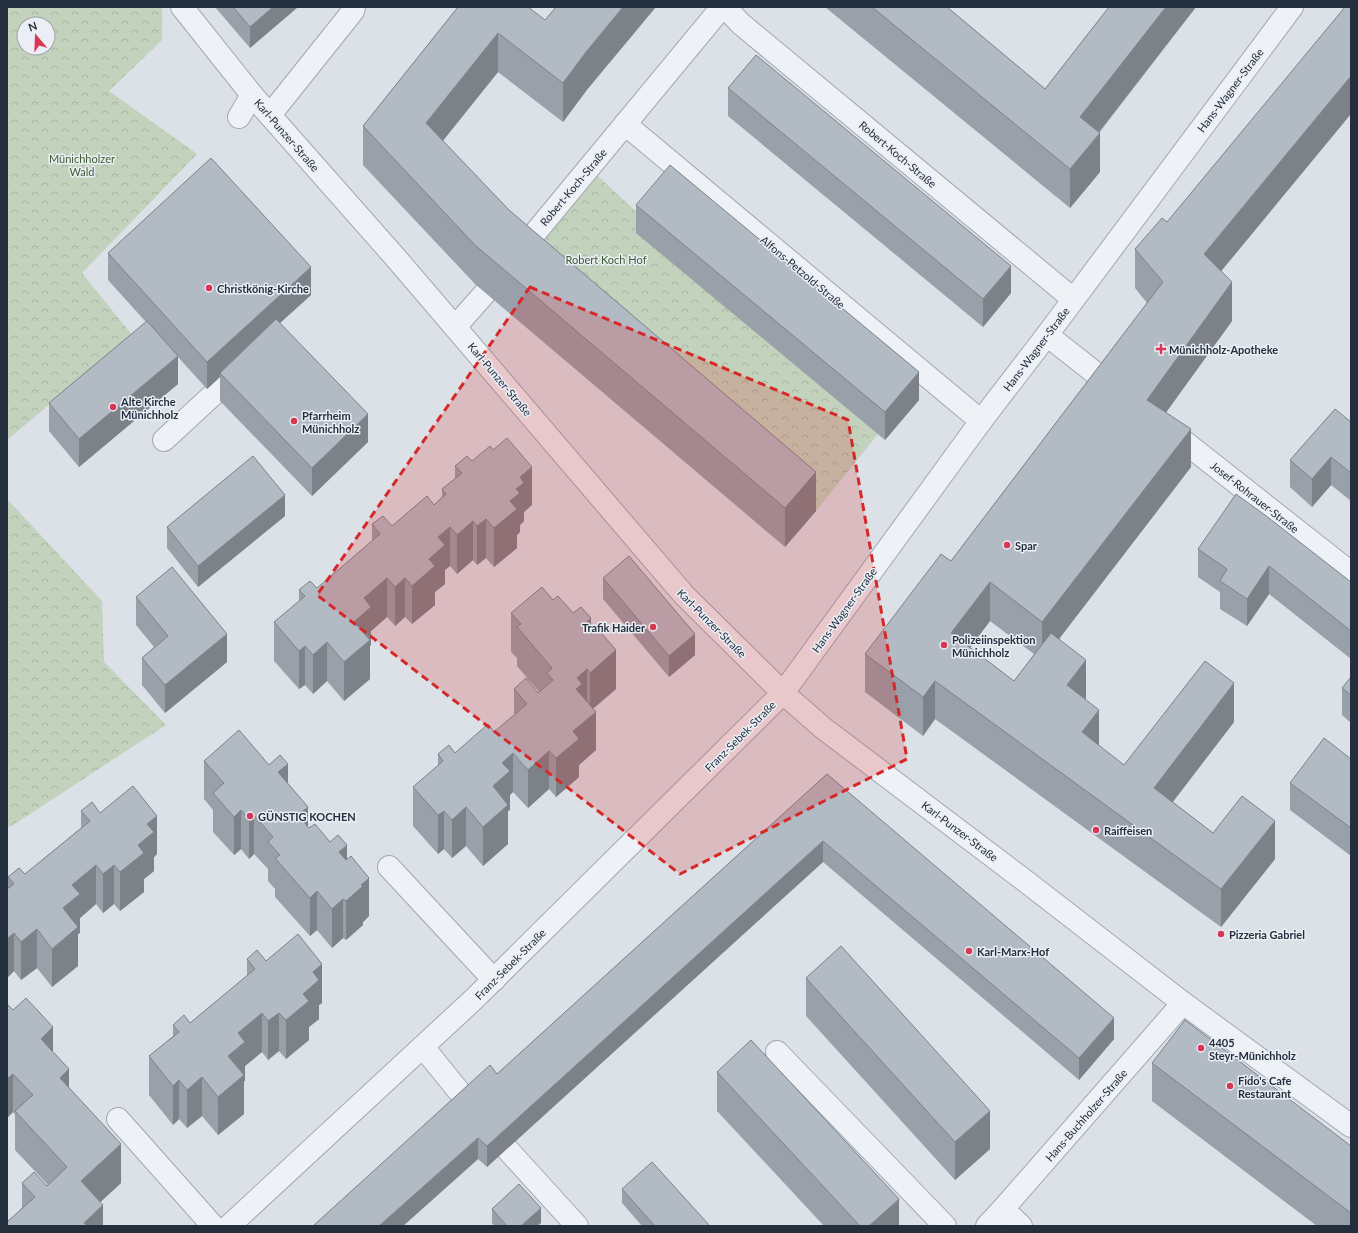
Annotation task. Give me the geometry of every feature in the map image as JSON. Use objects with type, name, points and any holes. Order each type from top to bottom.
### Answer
[{"type":"street","name":"Karl-Punzer-Straße","points":[[182,7],[252,95],[455,327],[684,595],[783,693],[823,728],[1024,880],[1183,1003],[1351,1126]]},
{"type":"street","points":[[270,115],[353,11],[354,7]]},
{"type":"street","name":"Robert-Koch-Straße","points":[[516,256],[723,7],[741,24],[1074,299]]},
{"type":"street","name":"Hans-Wagner-Straße","points":[[783,693],[981,421],[1292,7]]},
{"type":"street","points":[[239,117],[252,95]]},
{"type":"street","name":"Alfons-Petzold-Straße","points":[[625,124],[981,421]]},
{"type":"street","points":[[455,327],[486,292]]},
{"type":"street","points":[[1047,335],[1113,386]]},
{"type":"street","points":[[164,440],[253,356]]},
{"type":"street","name":"Josef-Rohrauer-Straße","points":[[1159,422],[1351,572]]},
{"type":"street","name":"Franz-Sebek-Straße","points":[[229,1226],[494,980],[783,693]]},
{"type":"street","points":[[389,867],[494,980]]},
{"type":"street","name":"Hans-Buchholzer-Straße","points":[[987,1226],[1004,1209],[1183,1003]]},
{"type":"street","points":[[423,1047],[470,1105]]},
{"type":"street","points":[[777,1052],[945,1226]]},
{"type":"street","points":[[118,1119],[213,1226]]},
{"type":"street","points":[[507,1149],[577,1226]]},
{"type":"street","points":[[1004,1209],[1021,1226]]},
{"type":"highlighted area","points":[[530,287],[848,420],[907,759],[680,874],[317,595]]},
{"type":"green space","name":"Münichholzer Wald","points":[[7,7],[162,7],[162,40],[109,91],[197,154],[82,273],[132,335],[7,440]]},
{"type":"green space","name":"Robert Koch Hof","points":[[589,168],[878,434],[816,511],[527,265]]},
{"type":"green space","points":[[7,499],[102,601],[104,662],[166,725],[10,827],[7,826]]},
{"type":"building","points":[[233,7],[273,7],[250,27]]},
{"type":"building","points":[[458,7],[528,7],[545,20],[556,7],[623,7],[563,83],[498,33],[426,123],[509,210],[816,472],[785,508],[475,245],[363,126]]},
{"type":"building","points":[[872,7],[947,7],[1045,89],[1109,7],[1166,7],[1080,117],[1100,133],[1070,169]]},
{"type":"building","points":[[1345,7],[1351,7],[1351,76],[1204,254],[1232,282],[1147,400],[1191,429],[1042,622],[990,582],[951,633],[1014,681],[1051,633],[1086,660],[1067,685],[1099,710],[1082,732],[1124,765],[1205,661],[1234,683],[1154,788],[1213,833],[1242,796],[1275,821],[1221,889],[935,681],[923,697],[865,654],[941,554],[951,561],[1163,282],[1135,249],[1162,218],[1167,222]]},
{"type":"building","points":[[756,55],[1011,266],[983,299],[728,88]]},
{"type":"building","name":"Christkönig-Kirche","points":[[211,158],[311,267],[207,362],[108,253]]},
{"type":"building","points":[[670,165],[919,372],[885,412],[636,205]]},
{"type":"building","name":"Pfarrheim Münichholz","points":[[276,319],[368,414],[312,468],[220,373]]},
{"type":"building","points":[[147,321],[178,356],[79,439],[49,403]]},
{"type":"building","points":[[1335,409],[1351,422],[1351,473],[1331,457],[1312,479],[1290,460]]},
{"type":"building","points":[[507,438],[532,467],[520,477],[524,483],[516,489],[520,493],[510,501],[517,509],[494,528],[486,519],[477,526],[473,521],[457,535],[450,527],[438,537],[445,545],[429,559],[435,566],[412,586],[405,578],[395,587],[387,578],[364,598],[371,607],[354,622],[370,640],[344,662],[327,642],[313,655],[305,646],[299,651],[274,622],[305,596],[299,590],[310,581],[317,588],[380,534],[372,524],[383,516],[392,526],[427,496],[434,505],[446,494],[442,489],[462,473],[455,466],[467,456],[472,461],[490,446],[493,450]]},
{"type":"building","points":[[253,456],[285,495],[198,566],[167,527]]},
{"type":"building","points":[[1236,494],[1351,582],[1351,631],[1269,566],[1247,599],[1220,581],[1227,569],[1198,549]]},
{"type":"building","points":[[629,556],[695,634],[669,656],[603,578]]},
{"type":"building","points":[[172,567],[227,634],[165,685],[142,658],[168,636],[136,597]]},
{"type":"building","points":[[542,587],[553,600],[558,596],[573,613],[581,607],[591,618],[584,625],[590,632],[596,627],[616,650],[590,673],[587,669],[577,678],[582,684],[576,689],[596,712],[573,731],[579,739],[556,758],[549,751],[528,770],[513,753],[502,763],[510,771],[493,786],[508,805],[483,827],[466,807],[452,820],[444,811],[438,815],[413,787],[443,761],[438,754],[449,745],[455,753],[488,724],[494,732],[527,704],[514,689],[526,678],[538,693],[553,680],[547,673],[552,668],[517,627],[521,624],[511,613]]},
{"type":"building","points":[[1351,677],[1351,695],[1342,688]]},
{"type":"building","points":[[239,730],[269,765],[280,755],[288,764],[278,772],[308,807],[298,815],[309,828],[315,824],[330,842],[338,835],[347,845],[339,852],[346,860],[351,856],[369,878],[361,885],[363,886],[346,901],[343,899],[332,909],[317,891],[310,898],[275,858],[280,855],[268,842],[273,837],[254,815],[249,820],[241,810],[234,817],[213,793],[224,783],[204,761]]},
{"type":"building","points":[[1324,738],[1351,759],[1351,828],[1290,783]]},
{"type":"building","name":"Karl-Marx-Hof","points":[[827,774],[1114,1018],[1079,1058],[823,841],[487,1146],[478,1138],[379,1226],[313,1226],[490,1065],[497,1074]]},
{"type":"building","points":[[133,786],[157,816],[147,824],[154,832],[138,845],[144,853],[120,872],[114,865],[103,874],[96,865],[72,885],[80,894],[63,908],[78,927],[52,949],[37,929],[21,942],[14,933],[8,938],[7,889],[14,884],[8,877],[19,868],[25,874],[90,821],[81,811],[92,802],[100,813]]},
{"type":"building","points":[[298,934],[322,964],[313,972],[319,980],[303,994],[309,1001],[286,1020],[279,1013],[268,1021],[262,1013],[238,1033],[245,1042],[228,1056],[244,1075],[218,1097],[202,1077],[187,1090],[179,1080],[173,1086],[149,1056],[179,1032],[173,1025],[184,1015],[190,1023],[255,969],[247,959],[257,950],[266,961]]},
{"type":"building","points":[[841,946],[990,1111],[955,1142],[806,978]]},
{"type":"building","points":[[26,998],[53,1027],[41,1039],[69,1069],[60,1078],[121,1144],[81,1181],[103,1205],[84,1223],[87,1226],[9,1226],[7,1224],[7,1222],[35,1197],[22,1183],[34,1172],[47,1186],[67,1167],[15,1111],[33,1095],[13,1074],[7,1079],[7,1004],[13,1010]]},
{"type":"building","points":[[1185,1020],[1351,1146],[1351,1213],[1152,1063]]},
{"type":"building","points":[[751,1040],[899,1199],[869,1226],[860,1226],[717,1072]]},
{"type":"building","points":[[652,1162],[710,1226],[655,1226],[622,1189]]},
{"type":"building","points":[[519,1184],[541,1208],[521,1226],[507,1226],[492,1209]]},
{"type":"place","name":"Christkönig-Kirche","points":[[209,288]]},
{"type":"place","name":"Münichholz-Apotheke","points":[[1161,349]]},
{"type":"place","name":"Alte Kirche Münichholz","points":[[113,407]]},
{"type":"place","name":"Pfarrheim Münichholz","points":[[294,421]]},
{"type":"place","name":"Spar","points":[[1007,545]]},
{"type":"place","name":"Trafik Haider","points":[[653,627]]},
{"type":"place","name":"Polizeiinspektion Münichholz","points":[[944,645]]},
{"type":"place","name":"GÜNSTIG KOCHEN","points":[[250,816]]},
{"type":"place","name":"Raiffeisen","points":[[1096,830]]},
{"type":"place","name":"Pizzeria Gabriel","points":[[1221,934]]},
{"type":"place","name":"Karl-Marx-Hof","points":[[969,951]]},
{"type":"place","name":"4405 Steyr-Münichholz","points":[[1201,1048]]},
{"type":"place","name":"Fido's Cafe Restaurant","points":[[1230,1086]]}]
